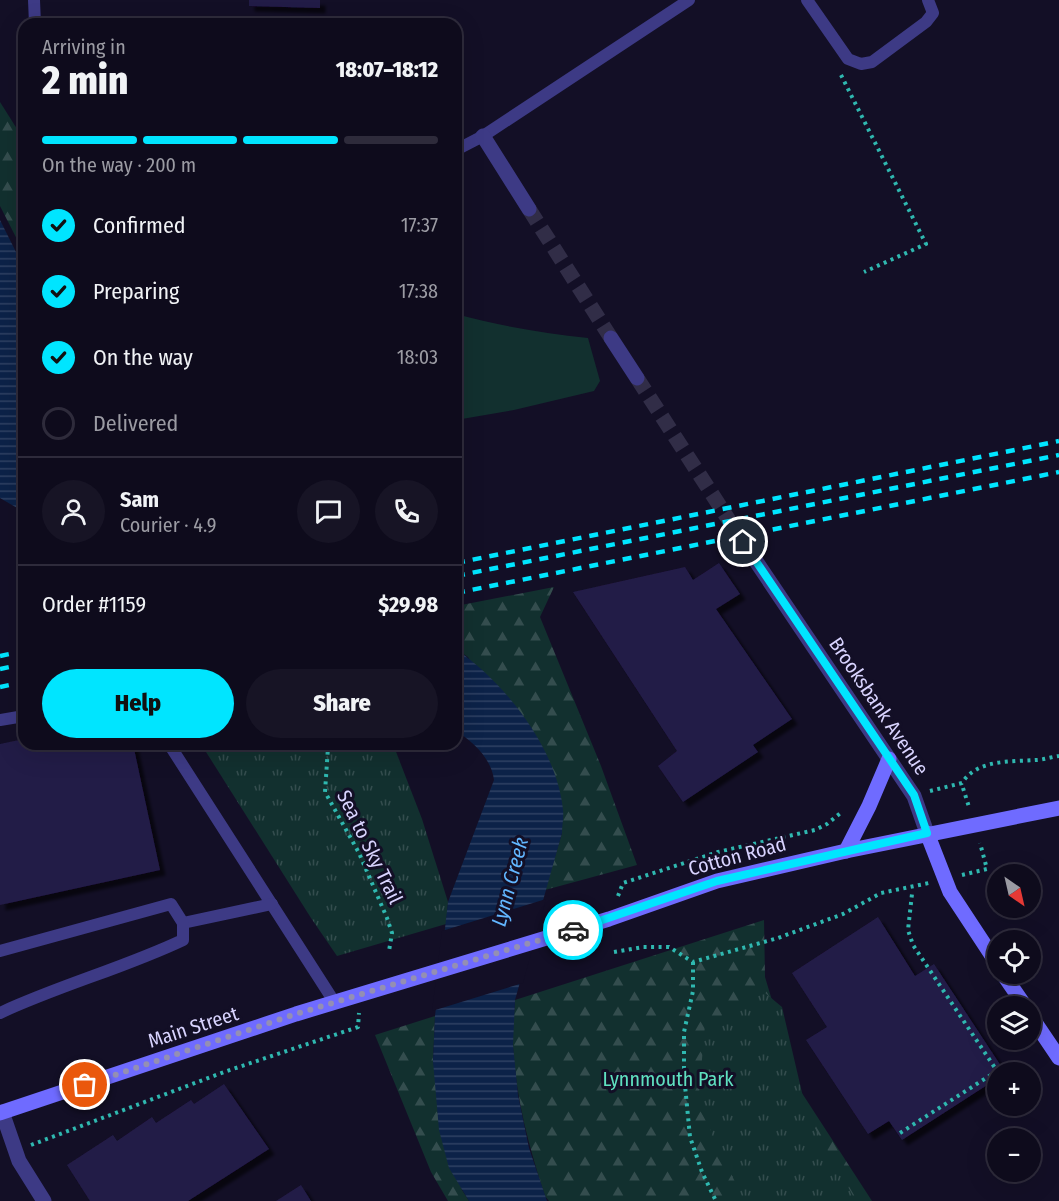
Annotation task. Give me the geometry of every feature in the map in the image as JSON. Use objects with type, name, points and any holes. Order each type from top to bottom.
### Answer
[{"type":"main road","points":[[846,850],[869,806],[889,759]]},
{"type":"main road","name":"Cotton Road","points":[[399,983],[609,919],[717,881],[846,850],[1059,808]]},
{"type":"main road","name":"Brooksbank Avenue","points":[[927,833],[950,892],[987,948]]},
{"type":"main road","name":"Main Street","points":[[1,1110],[399,983]]},
{"type":"main road","points":[[1041,1031],[1059,1058]]},
{"type":"street","points":[[483,136],[529,209]]},
{"type":"street","points":[[611,338],[638,378]]},
{"type":"street","name":"Brooksbank Avenue","points":[[743,542],[914,795],[927,833]]},
{"type":"street","points":[[1,1110],[19,1161],[44,1201]]},
{"type":"lane","points":[[34,0],[35,18]]},
{"type":"lane","points":[[462,147],[483,136],[689,0]]},
{"type":"lane","points":[[807,0],[848,59],[861,64],[872,62],[926,22],[933,13],[928,0]]},
{"type":"lane","points":[[0,720],[18,717]]},
{"type":"lane","points":[[173,750],[336,1003]]},
{"type":"lane","points":[[0,951],[171,904],[183,923],[183,940],[153,954],[40,994],[0,1013]]},
{"type":"lane","points":[[183,923],[272,904]]},
{"type":"path","points":[[840,72],[926,244],[864,272]]},
{"type":"path","name":"Sea to Sky Trail","points":[[327,750],[325,792],[359,853],[392,933],[389,951]]},
{"type":"path","points":[[946,787],[962,783],[968,773],[979,767],[1059,756]]},
{"type":"path","points":[[623,883],[718,852],[815,830],[839,816],[845,808],[851,808]]},
{"type":"path","points":[[693,963],[778,938],[843,914],[881,893],[913,887]]},
{"type":"path","points":[[900,1133],[997,1071],[913,945],[908,930],[912,894]]},
{"type":"path","points":[[614,952],[643,947],[669,947],[693,963]]},
{"type":"path","points":[[693,963],[693,991],[684,1032],[684,1075],[689,1127],[690,1137],[702,1172],[716,1201]]},
{"type":"path","points":[[60,1133],[224,1072],[358,1027]]},
{"type":"green space","points":[[0,102],[18,130],[18,241],[0,206]]},
{"type":"green space","points":[[462,316],[521,329],[588,338],[600,381],[594,391],[514,410],[462,419]]},
{"type":"green space","points":[[554,587],[540,617],[601,766],[637,865],[545,890],[562,833],[468,657],[462,653],[462,605]]},
{"type":"green space","points":[[205,750],[395,750],[422,819],[448,902],[446,924],[337,956]]},
{"type":"green space","name":"Lynnmouth Park","points":[[764,920],[765,977],[798,1087],[872,1201],[549,1201],[545,1196],[524,1123],[517,1085],[513,1041],[515,1000]]},
{"type":"green space","points":[[764,992],[782,1007],[807,1114],[856,1201],[744,1201],[698,1104],[705,1025]]},
{"type":"green space","points":[[435,1016],[433,1061],[462,1190],[469,1201],[448,1201],[431,1172],[375,1035]]},
{"type":"water","points":[[0,220],[18,256],[18,508],[0,498]]},
{"type":"water","name":"Lynn Creek","points":[[462,654],[493,680],[526,719],[551,763],[559,787],[563,810],[562,833],[515,1000],[513,1045],[518,1095],[529,1148],[547,1201],[469,1201],[449,1168],[439,1130],[433,1061],[435,1016],[448,902],[494,780],[489,764],[475,745],[462,735]]},
{"type":"pier","points":[[546,899],[523,983],[432,1011],[442,931]]},
{"type":"building","points":[[249,0],[320,0],[320,8],[249,6]]},
{"type":"building","points":[[719,563],[740,594],[716,609],[792,719],[753,745],[758,752],[683,802],[658,766],[677,751],[573,592],[685,567],[693,580]]},
{"type":"building","points":[[18,740],[18,750],[134,750],[160,870],[0,905],[0,744]]},
{"type":"building","points":[[878,917],[915,976],[934,964],[987,1045],[987,1050],[991,1050],[998,1062],[987,1062],[987,1085],[902,1140],[889,1121],[868,1134],[806,1040],[827,1027],[792,973]]},
{"type":"building","points":[[224,1084],[269,1149],[188,1201],[90,1201],[67,1165],[113,1135],[117,1141],[152,1117],[156,1123],[191,1100],[194,1104]]},
{"type":"building","points":[[301,1185],[311,1201],[276,1201]]},
{"type":"tunnel","points":[[529,209],[611,338]]},
{"type":"tunnel","points":[[637,378],[743,542]]},
{"type":"railway","points":[[462,562],[1059,441]]},
{"type":"railway","points":[[462,575],[1059,455]]},
{"type":"railway","points":[[462,592],[1059,472]]},
{"type":"railway","points":[[0,656],[18,652]]},
{"type":"railway","points":[[0,669],[18,665]]},
{"type":"railway","points":[[0,687],[18,683]]},
{"type":"way so far","points":[[85,1085],[296,1014],[573,930]]},
{"type":"route","points":[[573,930],[717,881],[927,833],[914,795],[743,542]]}]
